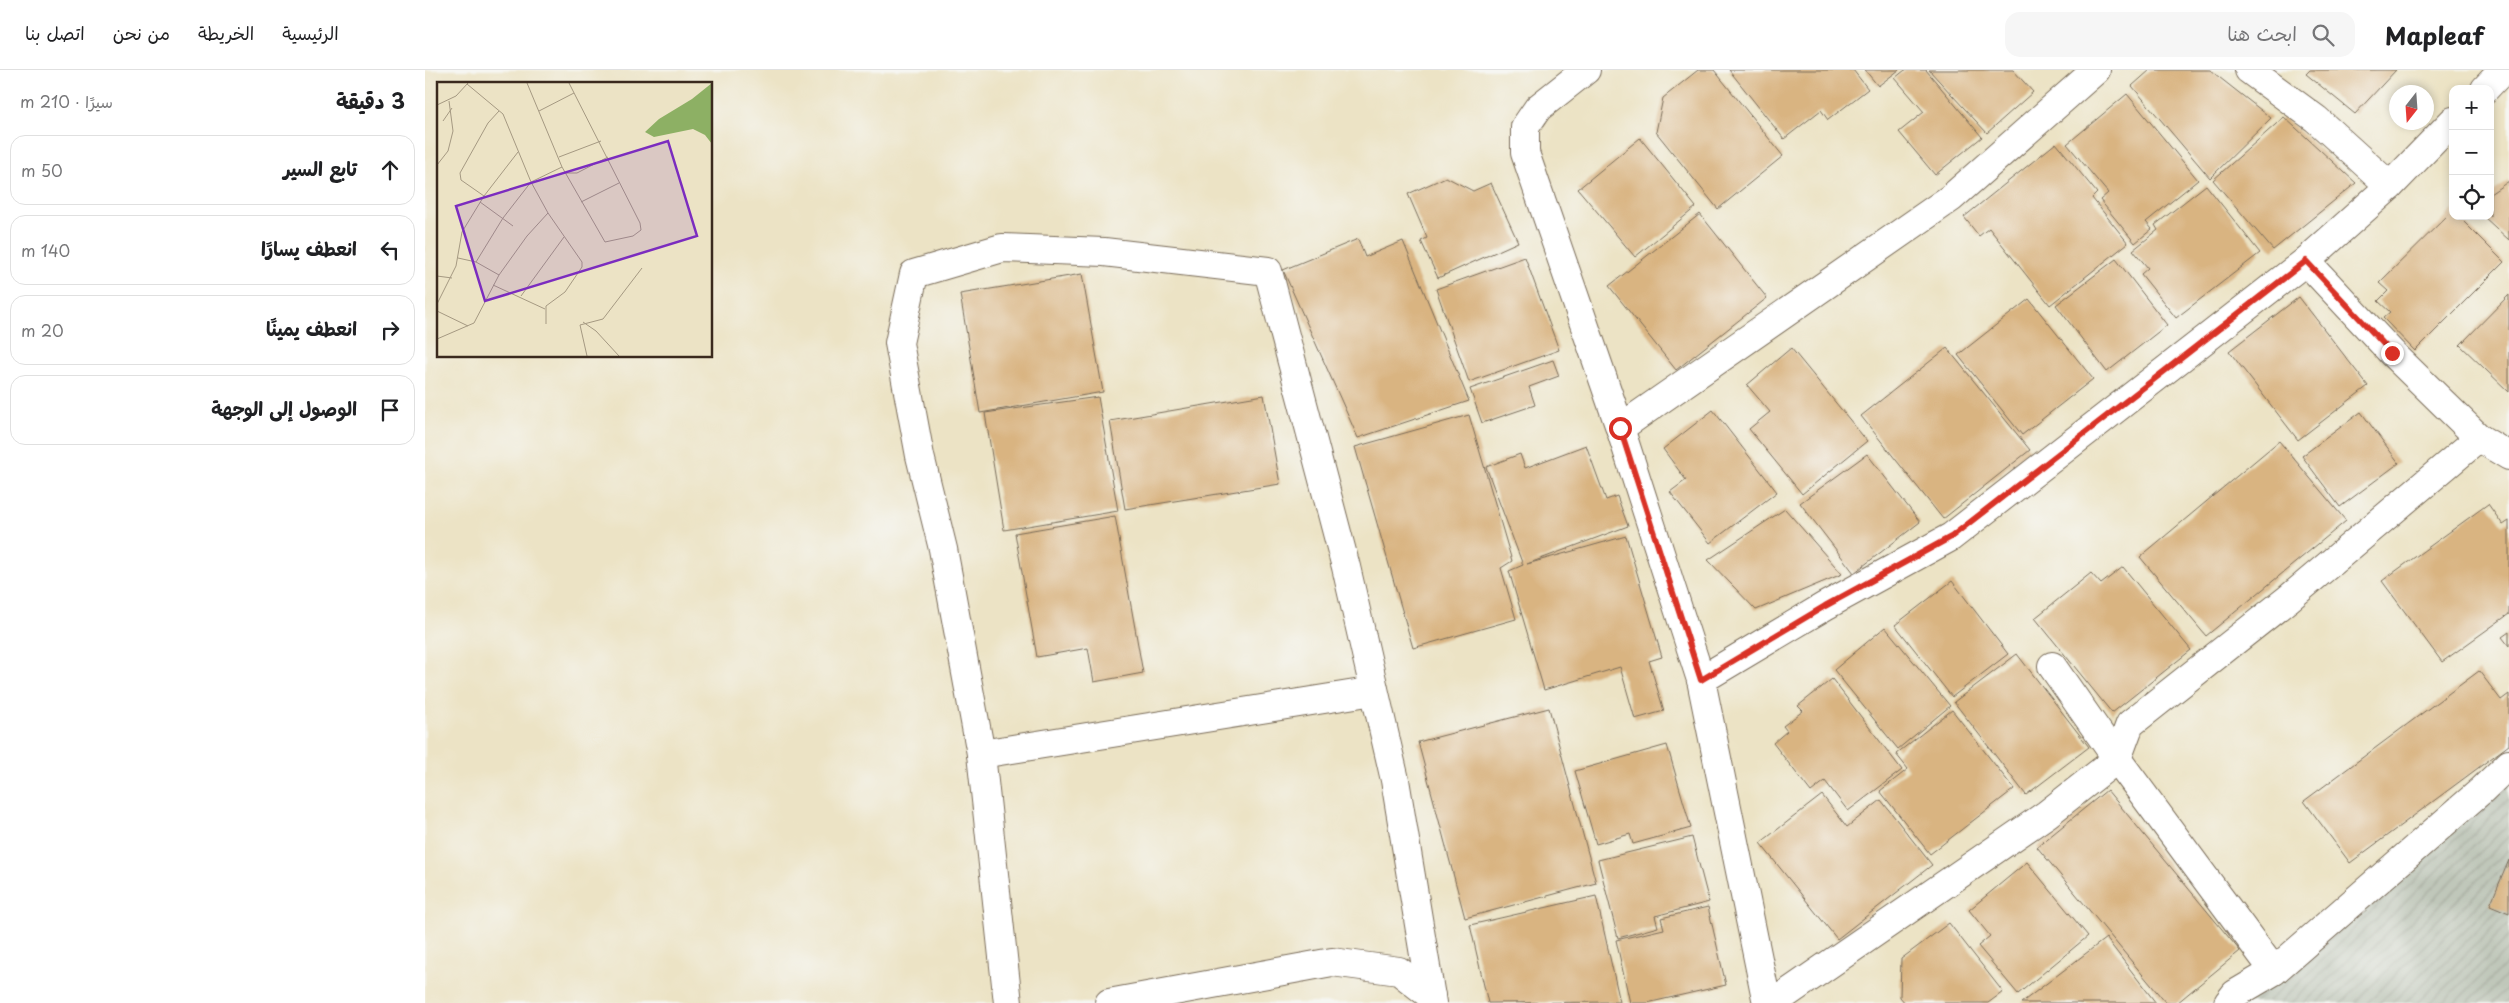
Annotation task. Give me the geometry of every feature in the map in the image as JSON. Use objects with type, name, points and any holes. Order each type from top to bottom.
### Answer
[{"type":"street","points":[[1586,70],[1538,108],[1525,126],[1525,153],[1620,428],[1701,680],[1767,1003]]},
{"type":"street","points":[[1620,428],[1951,198],[2096,70]]},
{"type":"street","points":[[2249,70],[2316,119],[2390,186]]},
{"type":"street","points":[[2489,85],[2503,70]]},
{"type":"street","points":[[1701,680],[1825,606],[1951,537],[2306,261],[2390,186],[2449,126]]},
{"type":"street","points":[[1008,1003],[981,754],[943,549],[920,456],[899,343],[914,274],[1002,248],[1103,252],[1268,271],[1346,567],[1395,780],[1432,999]]},
{"type":"street","points":[[2306,261],[2392,353],[2479,438],[2509,456]]},
{"type":"street","points":[[1773,1003],[2047,814],[2117,759],[2130,724],[2288,599],[2479,438]]},
{"type":"street","points":[[2052,666],[2117,759],[2274,971]]},
{"type":"street","points":[[981,754],[1374,691]]},
{"type":"street","points":[[2228,1003],[2235,994],[2274,971],[2483,790],[2509,764]]},
{"type":"street","points":[[1109,1003],[1332,962],[1399,971],[1432,999]]},
{"type":"shaded area","points":[[2509,764],[2509,1003],[2228,1003]]},
{"type":"building","points":[[1698,70],[1714,70],[1783,156],[1718,209],[1656,132],[1663,98]]},
{"type":"building","points":[[1729,70],[1853,70],[1868,89],[1828,120],[1821,110],[1784,139]]},
{"type":"building","points":[[1865,70],[1899,70],[1878,86]]},
{"type":"building","points":[[1905,70],[1926,70],[1982,137],[1935,175],[1899,132],[1924,112],[1895,78]]},
{"type":"building","points":[[1929,70],[2013,70],[2033,92],[1987,133]]},
{"type":"building","points":[[2150,70],[2210,70],[2271,118],[2210,178],[2132,86]]},
{"type":"building","points":[[2310,70],[2396,70],[2355,114],[2306,74]]},
{"type":"building","points":[[2127,94],[2198,180],[2146,222],[2152,229],[2135,243],[2100,200],[2108,193],[2067,144]]},
{"type":"building","points":[[2284,117],[2356,183],[2273,250],[2213,180]]},
{"type":"building","points":[[1640,138],[1696,207],[1635,257],[1578,189]]},
{"type":"building","points":[[2056,143],[2097,193],[2092,198],[2128,243],[2050,305],[1989,228],[1979,236],[1964,217]]},
{"type":"building","points":[[1446,177],[1473,191],[1491,183],[1518,242],[1438,278],[1421,241],[1427,238],[1408,194]]},
{"type":"building","points":[[2509,181],[2509,240],[2487,220],[2494,220],[2494,191]]},
{"type":"building","points":[[2206,185],[2260,253],[2176,318],[2141,274],[2148,268],[2133,250],[2158,230],[2155,225]]},
{"type":"building","points":[[1700,214],[1767,298],[1676,370],[1609,286]]},
{"type":"building","points":[[2449,214],[2449,220],[2462,220],[2504,262],[2415,351],[2383,318],[2390,312],[2378,301],[2388,291],[2379,283]]},
{"type":"building","points":[[1358,239],[1365,257],[1403,241],[1469,401],[1358,438],[1283,270]]},
{"type":"building","points":[[1525,257],[1559,350],[1469,382],[1436,289]]},
{"type":"building","points":[[2116,259],[2167,325],[2107,372],[2056,305]]},
{"type":"building","points":[[1082,274],[1103,392],[980,413],[960,294]]},
{"type":"building","points":[[2509,295],[2509,392],[2460,345]]},
{"type":"building","points":[[2299,297],[2368,386],[2298,440],[2229,351]]},
{"type":"building","points":[[2029,299],[2093,379],[2022,435],[1958,355]]},
{"type":"building","points":[[1791,348],[1867,441],[1802,494],[1749,429],[1770,412],[1747,385]]},
{"type":"building","points":[[1947,348],[2030,450],[1943,519],[1861,416]]},
{"type":"building","points":[[1553,360],[1559,376],[1529,387],[1535,405],[1482,423],[1470,389]]},
{"type":"building","points":[[1264,395],[1280,484],[1125,509],[1110,421]]},
{"type":"building","points":[[1098,397],[1118,511],[1004,530],[985,413]]},
{"type":"building","points":[[1713,410],[1777,492],[1710,543],[1670,492],[1686,480],[1663,449]]},
{"type":"building","points":[[2361,412],[2399,463],[2340,507],[2302,456]]},
{"type":"building","points":[[1469,415],[1512,561],[1501,568],[1516,619],[1413,648],[1355,447]]},
{"type":"building","points":[[2279,441],[2346,521],[2206,636],[2140,557]]},
{"type":"building","points":[[1586,445],[1606,500],[1617,496],[1628,526],[1527,564],[1626,536],[1662,657],[1649,661],[1664,711],[1635,719],[1620,667],[1544,690],[1509,571],[1523,565],[1486,467],[1520,454],[1525,468]]},
{"type":"building","points":[[1867,454],[1920,522],[1854,573],[1800,503]]},
{"type":"building","points":[[2488,504],[2503,525],[2509,521],[2509,614],[2442,662],[2382,581]]},
{"type":"building","points":[[1785,509],[1842,574],[1756,610],[1708,560]]},
{"type":"building","points":[[1115,516],[1143,673],[1094,682],[1088,648],[1037,657],[1015,533]]},
{"type":"building","points":[[2123,567],[2191,650],[2112,713],[2035,618],[2091,573],[2101,584]]},
{"type":"building","points":[[1952,581],[2008,654],[1952,697],[1895,625]]},
{"type":"building","points":[[1885,627],[1950,706],[1898,749],[1834,670]]},
{"type":"building","points":[[2509,632],[2509,646],[2502,637]]},
{"type":"building","points":[[2017,654],[2089,747],[2026,795],[1954,702]]},
{"type":"building","points":[[2479,671],[2501,700],[2509,694],[2509,745],[2350,863],[2304,801]]},
{"type":"building","points":[[1832,679],[1902,770],[1848,811],[1825,781],[1811,792],[1773,743],[1787,731],[1783,726],[1803,711],[1798,706]]},
{"type":"building","points":[[1549,708],[1596,883],[1465,918],[1418,742]]},
{"type":"building","points":[[1952,710],[2014,789],[1930,854],[1880,791],[1908,769],[1896,754]]},
{"type":"building","points":[[1667,745],[1691,828],[1633,844],[1630,834],[1596,844],[1575,771]]},
{"type":"building","points":[[2107,790],[2240,951],[2177,1003],[2166,1003],[2037,847]]},
{"type":"building","points":[[1822,795],[1847,827],[1881,800],[1932,865],[1837,939],[1760,843]]},
{"type":"building","points":[[1692,837],[1709,902],[1655,916],[1658,927],[1618,938],[1598,860]]},
{"type":"building","points":[[2509,860],[2509,913],[2490,905]]},
{"type":"building","points":[[2027,862],[2088,936],[2018,994],[1978,946],[1990,936],[1969,910]]},
{"type":"building","points":[[1596,896],[1620,1002],[1488,1003],[1470,925]]},
{"type":"building","points":[[1708,907],[1726,985],[1647,1003],[1630,1003],[1616,940],[1664,929],[1661,918]]},
{"type":"building","points":[[1949,923],[2003,992],[1988,1003],[1905,1003],[1900,997],[1901,959]]},
{"type":"building","points":[[2106,938],[2156,1003],[2021,1003]]},
{"type":"route","points":[[1620,428],[1701,680],[1825,606],[1951,537],[2306,261],[2392,353]]}]
